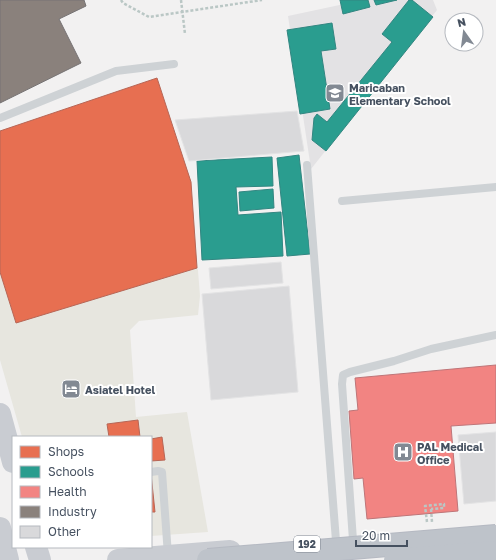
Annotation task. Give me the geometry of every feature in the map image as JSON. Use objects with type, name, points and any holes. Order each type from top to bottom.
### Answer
[{"type":"highway","points":[[208,560],[496,536]]},
{"type":"highway","points":[[396,560],[496,552]]},
{"type":"main road","points":[[0,414],[12,456]]},
{"type":"main road","points":[[0,528],[8,560]]},
{"type":"main road","name":"192","points":[[119,558],[168,556],[496,528]]},
{"type":"main road","points":[[36,548],[40,560]]},
{"type":"main road","points":[[443,560],[496,556]]},
{"type":"lane","points":[[0,118],[116,71],[174,64]]},
{"type":"lane","points":[[307,165],[345,541]]},
{"type":"lane","points":[[342,201],[496,187]]},
{"type":"lane","points":[[345,541],[343,375],[431,349],[496,335]]},
{"type":"lane","points":[[152,472],[162,472],[168,556]]},
{"type":"path","points":[[121,0],[123,3],[149,17],[262,0]]},
{"type":"path","points":[[181,0],[185,34]]},
{"type":"path","points":[[428,534],[425,506],[444,504],[444,508],[431,509]]},
{"type":"shaded area","name":"Maricaban Elementary School","points":[[363,0],[433,0],[437,10],[311,169],[288,16]]},
{"type":"shaded area","points":[[157,78],[191,182],[200,296],[198,315],[139,321],[130,330],[136,417],[187,412],[208,532],[152,536],[152,436],[22,436],[0,360],[0,131]]},
{"type":"building: Shops","points":[[157,78],[191,182],[197,268],[16,323],[0,272],[0,131]]},
{"type":"building: Shops","points":[[138,420],[140,436],[109,436],[107,424]]},
{"type":"building: Shops","points":[[162,437],[165,460],[152,461],[152,439]]},
{"type":"building: Shops","points":[[152,484],[155,512],[152,512]]},
{"type":"building: Schools","points":[[340,0],[368,0],[370,7],[343,14]]},
{"type":"building: Schools","points":[[374,0],[397,0],[376,5]]},
{"type":"building: Schools","points":[[409,0],[412,0],[433,17],[326,151],[312,140],[314,118],[317,114],[327,122],[392,42],[382,34]]},
{"type":"building: Schools","points":[[332,23],[336,49],[321,51],[330,109],[300,114],[287,30]]},
{"type":"building: Schools","points":[[299,155],[310,254],[287,256],[277,158]]},
{"type":"building: Schools","points":[[272,157],[273,186],[236,187],[238,215],[281,212],[283,256],[202,260],[197,161]]},
{"type":"building: Schools","points":[[273,189],[274,208],[240,211],[239,192]]},
{"type":"building: Health","name":"PAL Medical Office","points":[[496,365],[496,423],[451,426],[458,511],[367,519],[363,478],[354,479],[349,411],[358,410],[355,378]]},
{"type":"building: Industry","points":[[0,0],[84,0],[86,6],[59,19],[81,63],[0,103]]},
{"type":"building: Other","points":[[297,111],[304,151],[189,161],[175,120]]},
{"type":"building: Other","points":[[281,262],[283,283],[211,289],[209,268]]},
{"type":"building: Other","points":[[289,286],[298,392],[211,400],[202,294]]},
{"type":"building: Other","points":[[496,432],[496,501],[464,504],[458,435]]},
{"type":"place","name":"Maricaban Elementary School","points":[[335,93]]},
{"type":"place","name":"Asiatel Hotel","points":[[71,389]]},
{"type":"place","name":"PAL Medical Office","points":[[403,452]]}]
